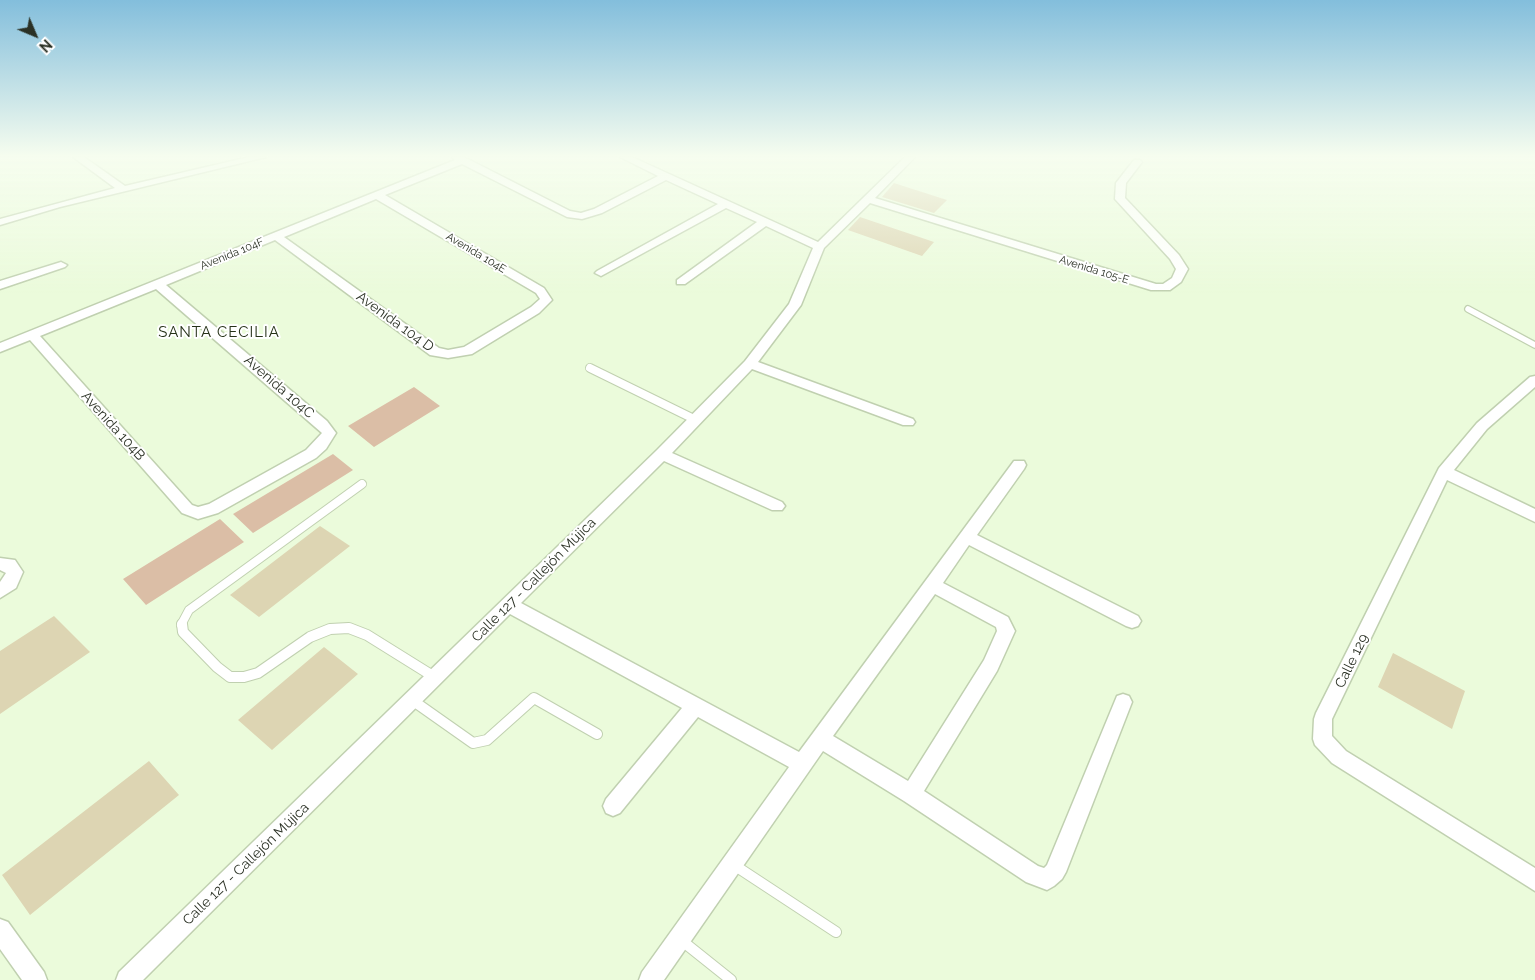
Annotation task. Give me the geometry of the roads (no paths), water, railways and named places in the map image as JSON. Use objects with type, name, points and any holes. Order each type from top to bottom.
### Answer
[{"type":"street","points":[[0,222],[66,203]]},
{"type":"street","name":"Avenida 104F","points":[[0,348],[356,203]]},
{"type":"street","name":"Avenida 104E","points":[[392,203],[540,292],[546,300]]},
{"type":"street","points":[[545,203],[567,214],[582,216],[598,211],[614,203]]},
{"type":"street","name":"Calle 127 - Callejón Mújica","points":[[127,980],[436,678],[750,364],[795,305],[819,248],[865,203]]},
{"type":"street","name":"Avenida 105-E","points":[[877,203],[1155,288],[1166,288],[1177,280],[1182,270],[1175,257],[1124,203]]},
{"type":"street","points":[[601,273],[725,204],[819,248]]},
{"type":"street","points":[[680,282],[765,222]]},
{"type":"street","name":"Avenida 104 D","points":[[276,236],[435,352],[448,354],[467,351],[535,310],[546,300]]},
{"type":"street","points":[[0,285],[61,265]]},
{"type":"street","name":"Avenida 104C","points":[[158,284],[322,424],[329,433],[321,445],[311,454],[213,509],[198,513]]},
{"type":"street","name":"Avenida 104B","points":[[32,335],[187,509],[198,513]]},
{"type":"street","points":[[750,364],[908,422]]},
{"type":"street","name":"Calle 129","points":[[1535,380],[1482,426],[1444,472],[1323,719],[1322,739],[1339,757],[1535,880]]},
{"type":"street","points":[[662,454],[777,506]]},
{"type":"street","points":[[650,980],[802,764],[1019,465]]},
{"type":"street","points":[[1444,472],[1535,516]]},
{"type":"street","points":[[967,537],[1132,621]]},
{"type":"street","points":[[0,564],[9,565],[14,572],[10,583],[0,591]]},
{"type":"street","points":[[911,794],[991,664],[1006,631],[1002,622],[932,585]]},
{"type":"street","points":[[509,605],[802,764]]},
{"type":"street","points":[[820,739],[911,794],[1033,875],[1047,879],[1055,872],[1123,702]]},
{"type":"street","points":[[614,806],[695,706]]},
{"type":"street","points":[[0,930],[36,980]]},
{"type":"lane","points":[[1468,309],[1535,346]]},
{"type":"lane","points":[[590,368],[696,420]]},
{"type":"lane","points":[[362,484],[189,610],[183,618],[181,626],[183,632],[217,667],[230,677],[244,677],[258,673],[310,637],[330,629],[349,628],[367,635],[436,678]]},
{"type":"lane","points":[[412,700],[474,743],[487,740],[534,698],[598,734]]},
{"type":"lane","points":[[732,864],[836,932]]},
{"type":"lane","points":[[679,938],[731,980]]},
{"type":"district","name":"SANTA CECILIA","points":[[219,332]]}]
